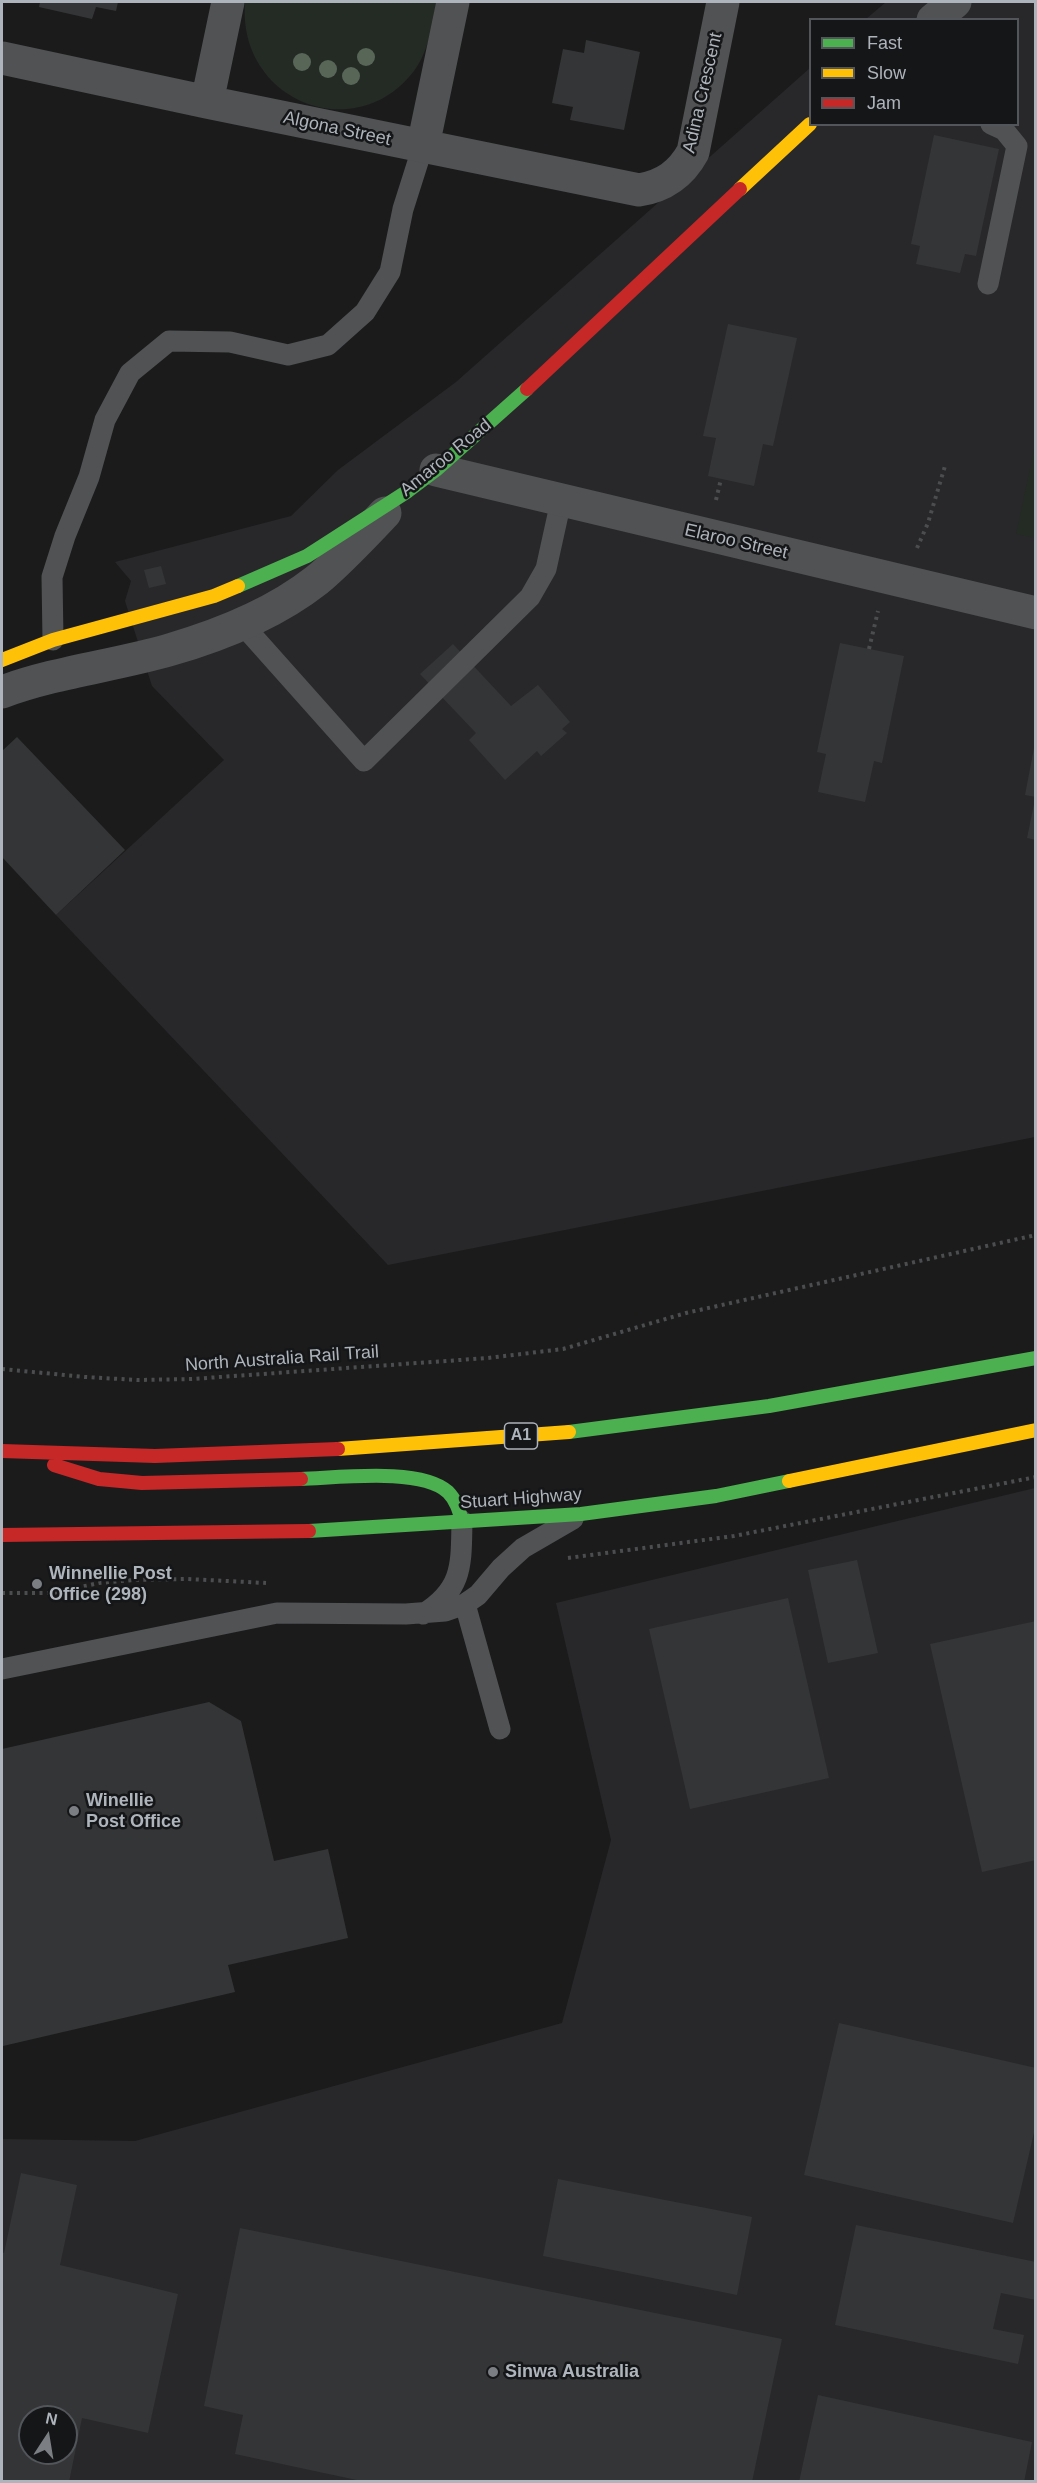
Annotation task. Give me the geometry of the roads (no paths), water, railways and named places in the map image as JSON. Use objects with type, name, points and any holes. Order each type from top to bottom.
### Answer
[{"type":"main road","name":"Amaroo Road","points":[[2,660],[53,640],[214,596],[307,556],[408,491],[436,470],[536,381],[809,125]]},
{"type":"main road","name":"A1","points":[[2,1450],[28,1453],[201,1456],[319,1451],[605,1428],[732,1412],[934,1379],[1035,1358]]},
{"type":"main road","name":"Stuart Highway","points":[[2,1535],[284,1532],[581,1514],[717,1496],[1035,1430]]},
{"type":"main road","points":[[28,1453],[58,1467],[116,1482],[398,1476],[416,1478],[437,1485],[452,1496],[457,1502],[462,1521]]},
{"type":"street","points":[[207,102],[228,2]]},
{"type":"street","points":[[423,146],[453,2]]},
{"type":"street","name":"Adina Crescent","points":[[672,178],[687,162],[696,140],[723,2]]},
{"type":"street","points":[[935,18],[955,2]]},
{"type":"street","name":"Algona Street","points":[[2,58],[626,188],[652,188],[672,178]]},
{"type":"street","name":"Elaroo Street","points":[[436,470],[1035,613]]},
{"type":"street","points":[[2,692],[57,674],[143,656],[209,637],[242,624],[293,597],[317,580],[408,491]]},
{"type":"street","points":[[94,628],[110,634],[114,641],[110,664]]},
{"type":"lane","points":[[988,284],[1017,146],[1004,130],[995,126]]},
{"type":"lane","points":[[53,640],[52,577],[65,536],[89,477],[105,420],[130,373],[169,341],[230,342],[288,355],[328,345],[365,312],[390,272],[403,209],[423,146]]},
{"type":"lane","points":[[242,624],[364,760],[530,597],[546,569],[561,501]]},
{"type":"lane","points":[[2,1669],[277,1613],[423,1614],[445,1611],[465,1604],[478,1595],[501,1568],[524,1548],[581,1514]]},
{"type":"lane","points":[[423,1614],[434,1607],[455,1582],[461,1569],[462,1521]]},
{"type":"lane","points":[[465,1604],[501,1729]]},
{"type":"place","name":"Winnellie Post Office (298)","points":[[37,1584]]},
{"type":"place","name":"Winellie Post Office","points":[[74,1811]]},
{"type":"place","name":"Sinwa Australia","points":[[493,2372]]}]
